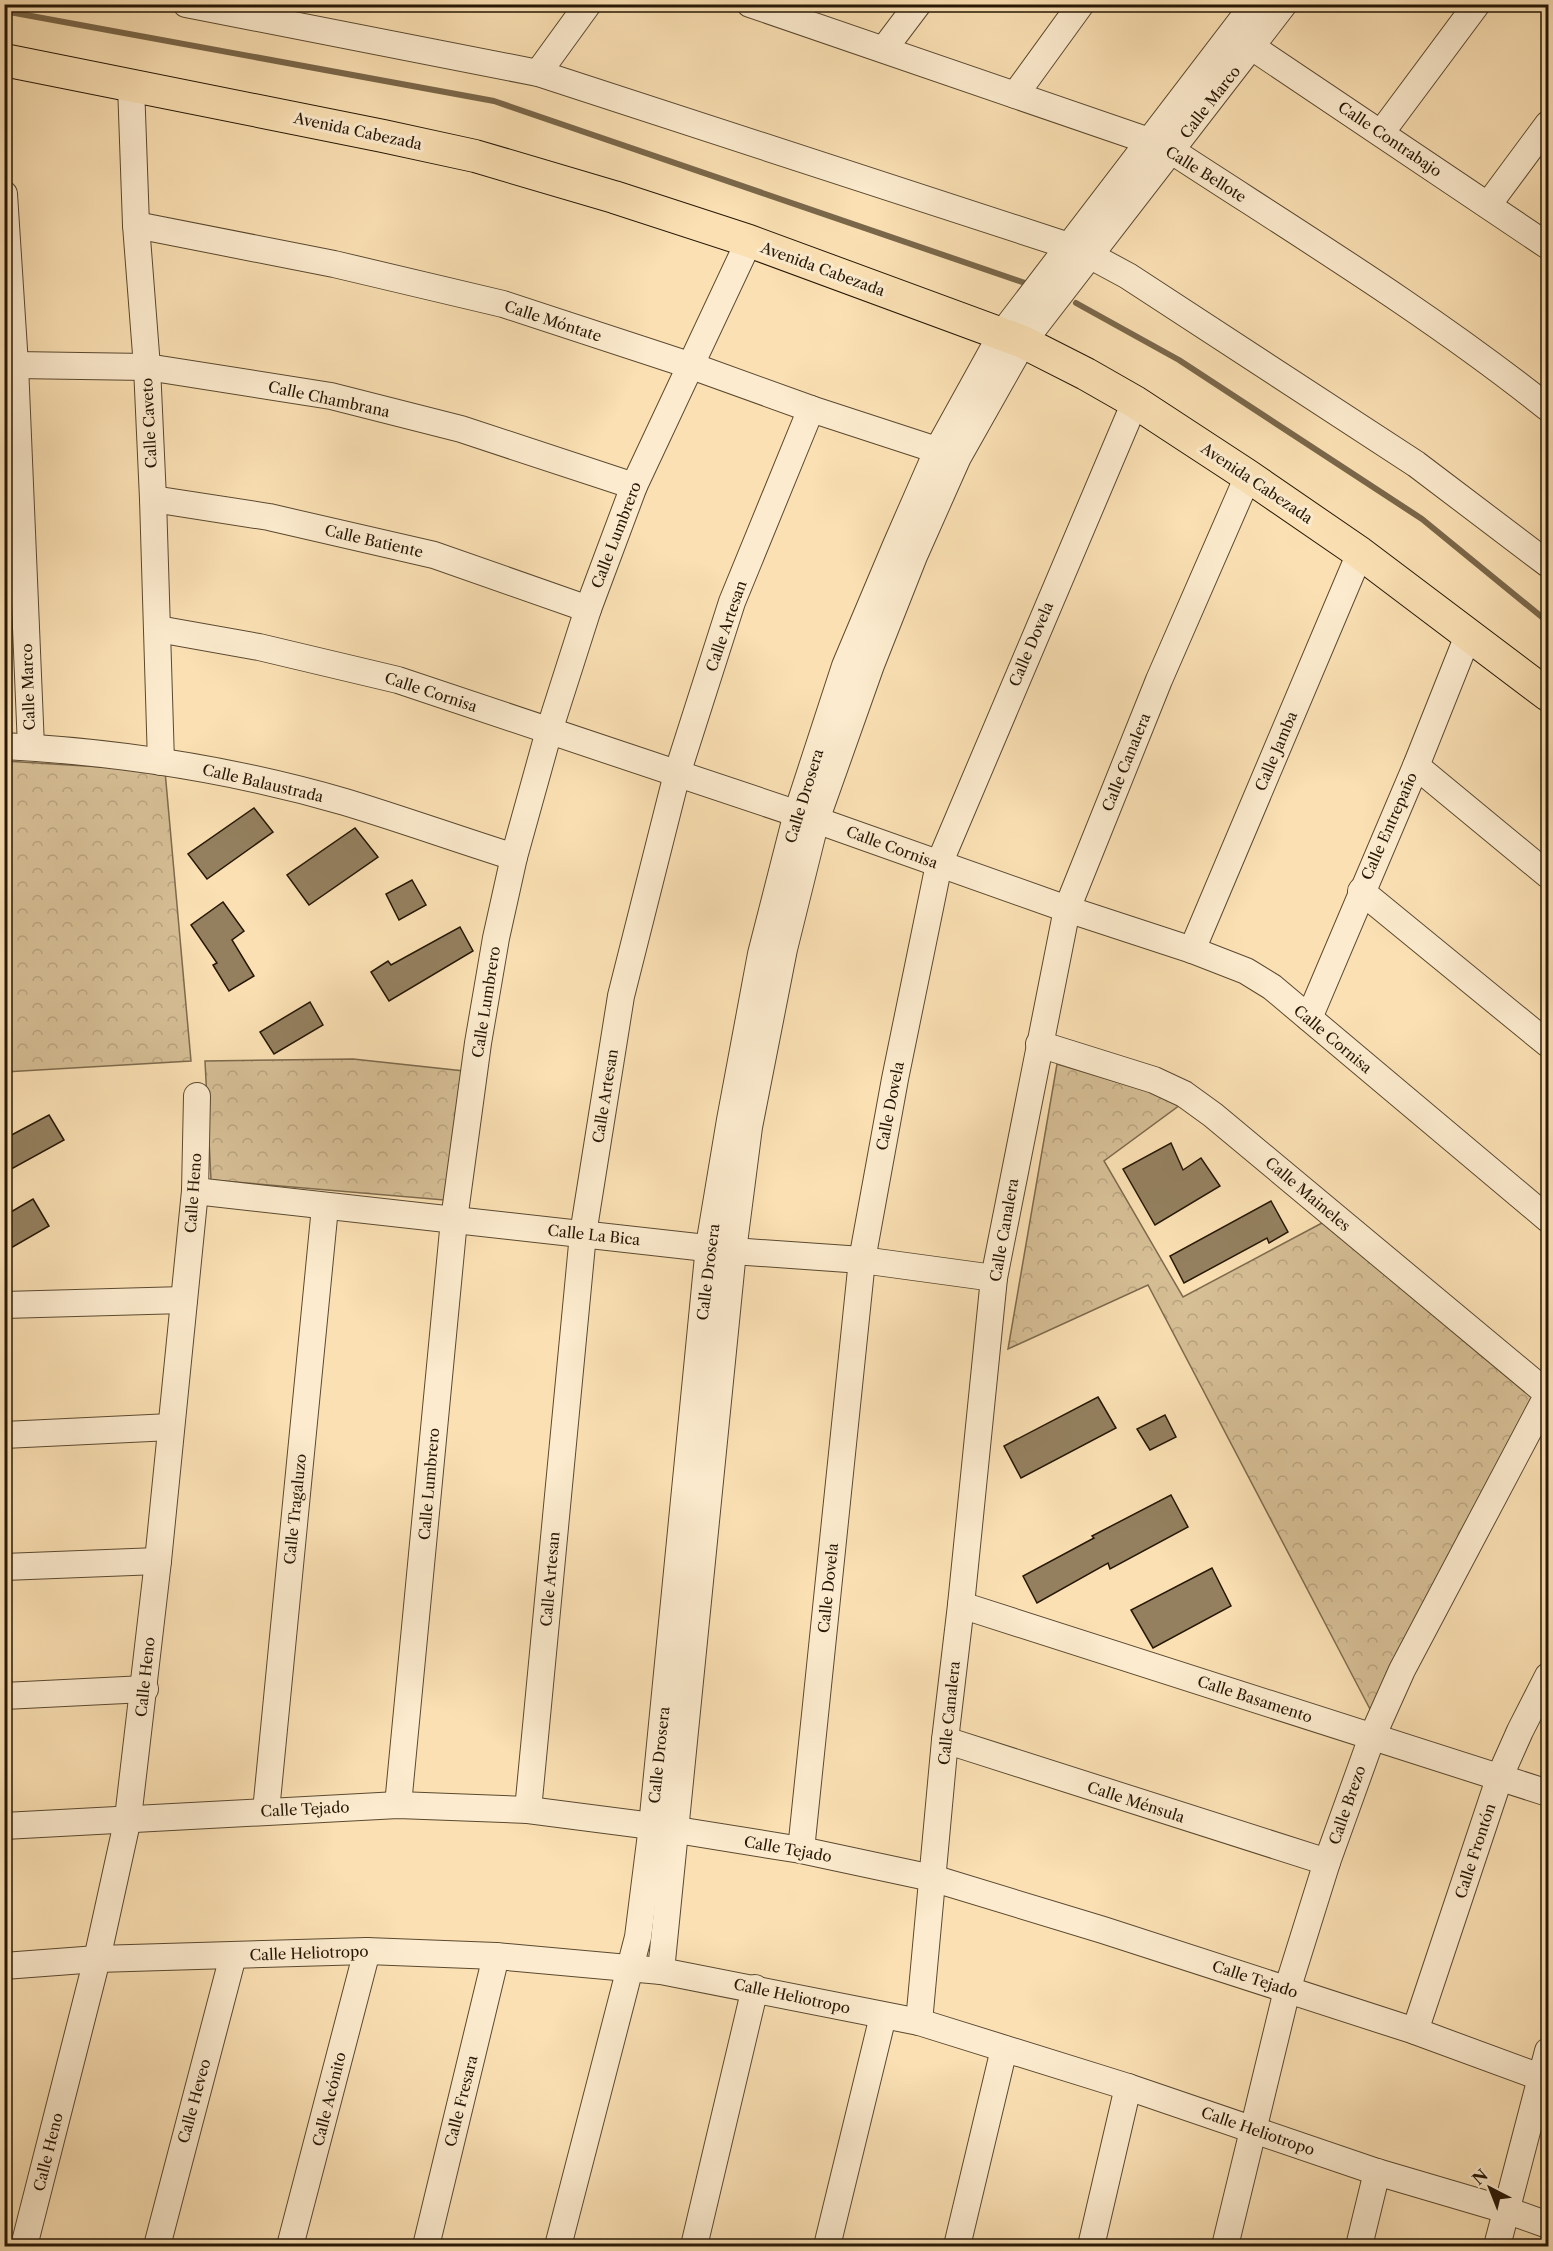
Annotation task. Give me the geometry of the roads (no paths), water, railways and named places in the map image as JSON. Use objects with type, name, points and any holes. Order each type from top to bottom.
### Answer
[{"type":"main road","name":"Avenida Cabezada","points":[[4,60],[475,156],[614,197],[749,241],[1012,339],[1135,402],[1248,476],[1360,553],[1469,633],[1548,695]]},
{"type":"street","points":[[186,4],[538,73],[1080,251],[1128,276],[1416,464],[1548,562]]},
{"type":"street","points":[[538,73],[588,4]]},
{"type":"street","points":[[884,50],[918,4]]},
{"type":"street","points":[[1015,95],[1081,4]]},
{"type":"street","name":"Calle Marco","points":[[1242,40],[1254,4]]},
{"type":"street","name":"Calle Marco","points":[[1012,339],[1242,40],[1284,4]]},
{"type":"street","points":[[1380,133],[1476,4]]},
{"type":"street","name":"Calle Bellote","points":[[751,5],[1160,146],[1431,320],[1548,408]]},
{"type":"street","name":"Calle Contrabajo","points":[[1242,40],[1548,246]]},
{"type":"street","name":"Calle Caveto","points":[[131,85],[136,225],[147,367],[153,499],[161,762]]},
{"type":"street","points":[[1488,205],[1548,124]]},
{"type":"street","name":"Calle Marco","points":[[4,194],[15,365],[31,747]]},
{"type":"street","name":"Calle Móntate","points":[[136,225],[334,264],[503,304],[948,453]]},
{"type":"street","name":"Calle Lumbrero","points":[[398,1805],[454,1220],[478,1043],[496,938],[514,857],[549,731],[588,609],[633,486],[749,241]]},
{"type":"street","name":"Calle Drosera","points":[[661,1971],[664,1828],[721,1248],[730,1120],[761,954],[806,817],[845,666],[948,453],[1012,339]]},
{"type":"street","name":"Calle Chambrana","points":[[15,365],[147,367],[331,396],[461,429],[633,486]]},
{"type":"street","name":"Calle Dovela","points":[[801,1850],[862,1260],[895,1079],[939,864],[1135,402]]},
{"type":"street","name":"Calle Artesan","points":[[528,1810],[583,1234],[621,996],[677,774],[732,602],[811,409]]},
{"type":"street","name":"Calle Canalera","points":[[919,2022],[945,1740],[994,1278],[1067,909],[1159,680],[1248,476]]},
{"type":"street","name":"Calle Batiente","points":[[153,499],[269,517],[434,555],[588,609]]},
{"type":"street","name":"Calle Jamba","points":[[1192,950],[1360,553]]},
{"type":"street","name":"Calle Cornisa","points":[[158,629],[259,646],[398,680],[806,817],[1067,909],[1192,950],[1246,971],[1272,987],[1548,1219]]},
{"type":"street","name":"Calle Entrepaño","points":[[1309,1018],[1416,766],[1469,633]]},
{"type":"street","name":"Calle Balaustrada","points":[[4,746],[161,762],[250,778],[344,802],[514,857]]},
{"type":"street","points":[[1416,766],[1548,875]]},
{"type":"street","points":[[1361,891],[1548,1044]]},
{"type":"street","name":"Calle Maineles","points":[[1039,1044],[1154,1080],[1184,1094],[1213,1115],[1548,1394]]},
{"type":"street","name":"Calle Heno","points":[[24,2247],[97,1959],[128,1818],[145,1689],[195,1191],[197,1096]]},
{"type":"street","name":"Calle La Bica","points":[[195,1191],[583,1234],[862,1260],[994,1278]]},
{"type":"street","name":"Calle Tragaluzo","points":[[266,1811],[325,1207]]},
{"type":"street","points":[[4,1305],[184,1300]]},
{"type":"street","name":"Calle Brezo","points":[[1224,2247],[1287,1990],[1328,1862],[1372,1737],[1402,1670],[1548,1394]]},
{"type":"street","points":[[4,1435],[171,1427]]},
{"type":"street","points":[[4,1567],[158,1561]]},
{"type":"street","name":"Calle Basamento","points":[[961,1605],[1548,1793]]},
{"type":"street","name":"Calle Frontón","points":[[1415,2031],[1500,1776],[1548,1676]]},
{"type":"street","points":[[4,1696],[145,1689]]},
{"type":"street","name":"Calle Ménsula","points":[[945,1740],[1328,1862]]},
{"type":"street","name":"Calle Tejado","points":[[4,1826],[398,1805],[528,1810],[664,1828],[801,1850],[932,1878],[1103,1930],[1415,2031],[1540,2077]]},
{"type":"street","name":"Calle Drosera","points":[[558,2247],[664,1828]]},
{"type":"street","name":"Calle Heliotropo","points":[[4,1966],[97,1959],[367,1951],[496,1956],[661,1971],[919,2022],[1128,2087],[1377,2172],[1506,2210],[1548,2225]]},
{"type":"street","name":"Calle Acónito","points":[[290,2247],[367,1951]]},
{"type":"street","name":"Calle Heveo","points":[[157,2247],[233,1956]]},
{"type":"street","name":"Calle Fresara","points":[[426,2247],[496,1956]]},
{"type":"street","points":[[694,2247],[755,1988]]},
{"type":"street","points":[[827,2247],[883,2016]]},
{"type":"street","points":[[957,2247],[1004,2049]]},
{"type":"street","points":[[1497,2247],[1548,2051]]},
{"type":"street","points":[[1091,2247],[1128,2087]]},
{"type":"street","points":[[1359,2247],[1377,2172]]},
{"type":"street","points":[[4,2242],[11,2247]]},
{"type":"waterway","points":[[4,11],[494,101],[1028,284]]},
{"type":"waterway","points":[[1076,303],[1179,360],[1422,519],[1548,622]]}]
